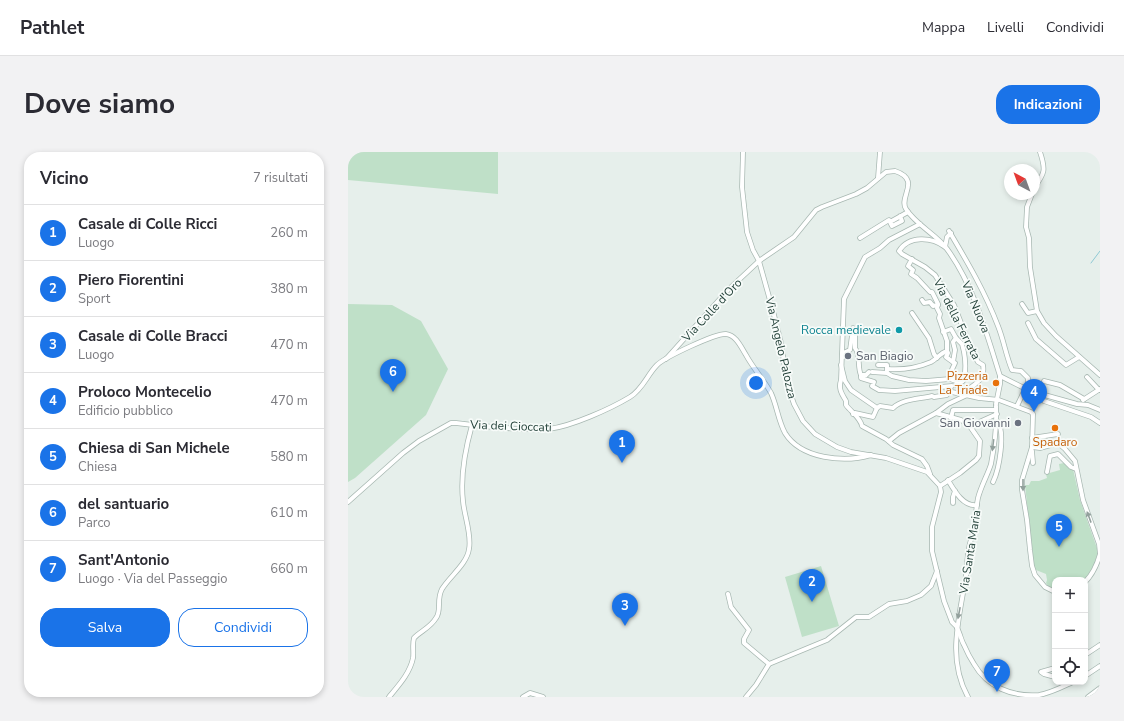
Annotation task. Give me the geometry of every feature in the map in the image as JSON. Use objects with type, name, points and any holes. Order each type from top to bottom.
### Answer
[{"type":"street","name":"Via Angelo Palozza","points":[[743,152],[742,187],[747,232],[753,250],[759,261],[781,343],[788,387],[794,404],[803,421],[815,434],[837,447],[851,452],[886,458],[930,474]]},
{"type":"street","points":[[878,178],[880,152]]},
{"type":"street","points":[[1040,152],[1045,169],[1040,180]]},
{"type":"street","name":"Via Colle d'Oro","points":[[666,359],[728,290],[759,261],[792,238],[817,209],[864,190],[886,172],[892,170],[898,171],[908,184],[908,189],[903,202],[908,212]]},
{"type":"street","points":[[1030,200],[1027,207],[1026,227],[1029,238],[1030,266],[1037,311],[1056,336],[1100,375]]},
{"type":"street","points":[[860,238],[889,220],[890,222],[908,212]]},
{"type":"street","name":"Via Nuova","points":[[908,212],[946,247],[962,274],[986,330],[1000,376]]},
{"type":"street","points":[[920,224],[889,240],[880,248],[865,257],[844,299],[840,389],[846,404],[853,414],[859,418],[862,426],[889,441],[893,445],[923,460],[929,468],[930,474],[934,481],[940,486],[941,492],[934,515],[932,555],[944,601],[952,622],[957,627],[965,649],[976,668],[986,680],[998,689],[1008,693],[1032,696],[1045,694],[1066,685]]},
{"type":"street","points":[[946,247],[947,237],[950,232],[972,269],[985,295],[991,313],[998,326],[1012,370],[1020,371],[1028,378],[1028,390],[1017,406]]},
{"type":"street","name":"Via della Ferrata","points":[[946,247],[935,242],[920,239],[906,244],[899,251],[935,275],[954,306],[972,351],[978,362],[983,364],[983,374],[980,379],[961,394]]},
{"type":"street","points":[[912,259],[908,266],[913,270],[911,274],[917,278],[930,292],[932,292],[938,305],[937,308],[940,314],[939,318],[947,340],[948,353],[946,356],[953,362]]},
{"type":"street","points":[[922,300],[924,303],[930,302],[933,306],[938,305]]},
{"type":"street","points":[[1022,304],[1028,313],[1037,311]]},
{"type":"street","points":[[912,313],[929,338],[934,354],[937,358]]},
{"type":"street","points":[[1028,323],[1036,339],[1066,365],[1079,357]]},
{"type":"street","points":[[862,377],[859,367],[858,351],[855,346],[855,335],[853,328],[850,350],[843,353],[844,358],[841,363],[845,381],[851,390],[877,408]]},
{"type":"street","points":[[853,414],[855,413],[873,417],[877,408],[880,406],[893,408],[906,402],[932,396],[947,395],[947,392],[963,380],[967,374],[965,373],[967,360],[962,344],[956,338],[951,329],[943,332]]},
{"type":"street","name":"Via dei Cioccati","points":[[348,502],[397,457],[419,441],[451,423],[543,430],[566,425],[601,411],[632,396],[641,388],[657,365],[666,359],[712,337],[722,334],[730,335],[737,341],[769,389],[783,428],[794,443],[810,452],[826,457],[856,458],[871,455]]},
{"type":"street","points":[[950,379],[949,376],[955,364],[953,362],[955,350],[953,342],[956,338]]},
{"type":"street","points":[[862,377],[871,372],[910,369],[933,362],[942,352],[947,351]]},
{"type":"street","points":[[878,365],[887,365],[887,371]]},
{"type":"street","points":[[887,371],[909,380],[950,379],[956,381],[952,392],[979,398],[1001,400],[1031,412],[1033,414],[1033,463]]},
{"type":"street","points":[[1000,376],[1028,390],[1044,402],[1091,417],[1100,423]]},
{"type":"street","name":"Via Santa Maria","points":[[968,697],[957,669],[957,627],[977,505],[983,482],[990,464],[997,421],[996,399],[1000,384],[1000,376]]},
{"type":"street","points":[[862,377],[874,382],[872,386],[879,390],[895,392],[953,387]]},
{"type":"street","points":[[1077,404],[1099,390],[1086,377]]},
{"type":"street","points":[[924,380],[923,384],[925,385],[925,389]]},
{"type":"street","points":[[1044,381],[1065,387],[1084,399]]},
{"type":"street","points":[[1028,390],[1077,404],[1088,405],[1100,410]]},
{"type":"street","points":[[889,441],[899,433],[936,413],[948,404],[967,395]]},
{"type":"street","points":[[948,404],[950,409],[953,410]]},
{"type":"street","points":[[953,410],[996,409]]},
{"type":"street","points":[[969,425],[977,424],[996,409]]},
{"type":"street","points":[[951,418],[953,410]]},
{"type":"street","points":[[936,413],[960,420],[969,425],[980,441],[979,456],[976,460],[940,486]]},
{"type":"street","points":[[993,482],[998,468],[1000,442],[1000,427],[997,421]]},
{"type":"street","points":[[389,697],[403,680],[410,666],[413,656],[414,638],[438,616],[438,600],[440,592],[469,551],[470,542],[462,487],[465,454],[472,425]]},
{"type":"street","points":[[1032,438],[1058,434]]},
{"type":"street","points":[[1032,448],[1040,448],[1058,443],[1075,460],[1083,500],[1099,544],[1100,554],[1098,563],[1088,578]]},
{"type":"street","points":[[1056,444],[1054,448],[1056,454],[1058,454],[1071,467],[1076,469]]},
{"type":"street","points":[[1032,448],[1024,472],[1022,485],[1032,566],[1039,582],[1052,590]]},
{"type":"street","points":[[1047,472],[1050,456],[1056,454]]},
{"type":"street","points":[[948,480],[960,497],[974,506],[977,505]]},
{"type":"street","points":[[953,503],[955,491]]},
{"type":"street","points":[[746,697],[756,685],[769,664],[827,640],[856,617],[869,617],[889,604],[907,601],[920,595],[931,586],[937,572]]},
{"type":"street","points":[[728,594],[731,607],[749,630],[744,639],[744,643],[769,664]]},
{"type":"street","points":[[1088,653],[1100,645]]},
{"type":"street","points":[[1088,674],[1100,666]]},
{"type":"street","points":[[1052,669],[1041,672],[1052,676]]},
{"type":"street","points":[[1088,697],[1100,688]]},
{"type":"street","points":[[523,697],[530,693],[544,697]]},
{"type":"green space","points":[[348,152],[498,152],[498,194],[348,180]]},
{"type":"green space","points":[[348,304],[392,305],[421,321],[448,369],[426,415],[355,478],[348,482]]},
{"type":"green space","points":[[1064,463],[1070,469],[1073,469],[1080,500],[1098,551],[1094,567],[1086,577],[1052,577],[1052,588],[1046,583],[1046,574],[1036,570],[1034,567],[1025,485],[1029,485],[1031,481],[1039,481],[1047,478],[1046,474],[1060,470],[1059,464]]},
{"type":"green space","points":[[821,566],[839,626],[802,637],[785,577]]},
{"type":"waterway","points":[[1091,263],[1100,251]]},
{"type":"place","name":"Rocca medievale","points":[[899,330]]},
{"type":"place","name":"San Biagio","points":[[848,356]]},
{"type":"place","name":"Pizzeria La Triade","points":[[996,383]]},
{"type":"place","name":"del santuario","points":[[393,392]]},
{"type":"place","name":"Proloco Montecelio","points":[[1034,412]]},
{"type":"place","name":"San Giovanni","points":[[1018,423]]},
{"type":"place","name":"Spadaro","points":[[1055,428]]},
{"type":"place","name":"Casale di Colle Ricci","points":[[622,463]]},
{"type":"place","name":"Chiesa di San Michele","points":[[1059,547]]},
{"type":"place","name":"Piero Fiorentini","points":[[812,602]]},
{"type":"place","name":"Casale di Colle Bracci","points":[[625,626]]},
{"type":"place","name":"Sant'Antonio","points":[[997,692]]}]
